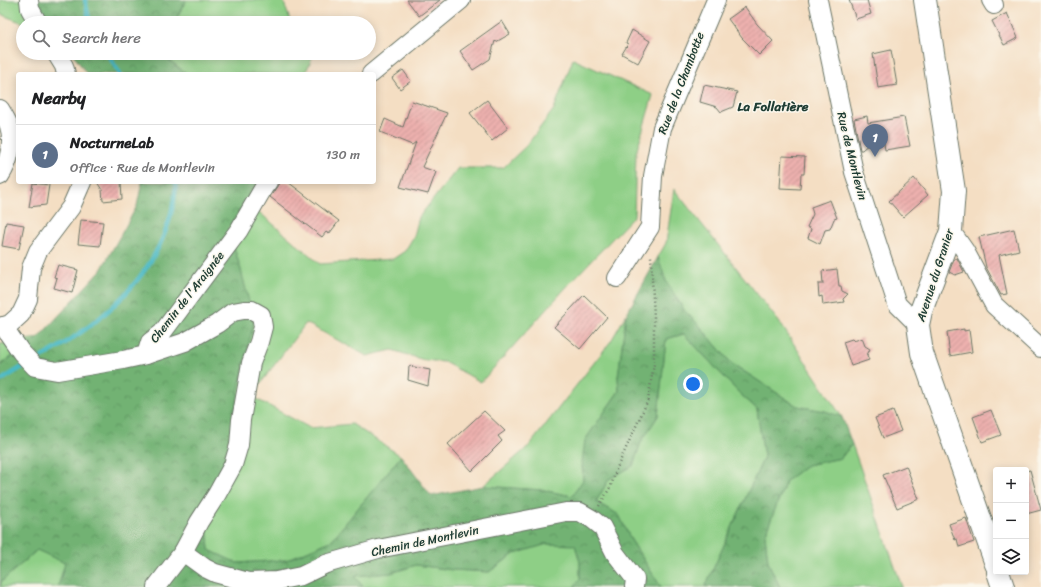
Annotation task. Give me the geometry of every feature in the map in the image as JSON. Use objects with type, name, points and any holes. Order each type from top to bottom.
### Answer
[{"type":"main road","name":"Avenue du Granier","points":[[925,0],[954,191],[951,232],[921,311],[918,325],[922,353],[993,555]]},
{"type":"main road","points":[[999,575],[1003,587]]},
{"type":"street","points":[[29,0],[30,9],[34,16]]},
{"type":"street","points":[[373,72],[462,0]]},
{"type":"street","name":"Rue de la Chambotte","points":[[616,278],[650,228],[653,176],[662,128],[716,0]]},
{"type":"street","name":"Rue de Montlevin","points":[[818,0],[854,172],[897,304],[918,325]]},
{"type":"street","points":[[60,60],[66,72]]},
{"type":"street","points":[[0,109],[9,127],[11,148],[6,167],[0,176]]},
{"type":"street","points":[[1,327],[10,324],[21,314],[28,299],[31,268],[38,251],[71,207],[81,184]]},
{"type":"street","name":"Chemin de l'Araignée","points":[[1,327],[21,352],[36,367],[57,371],[146,355],[150,342],[162,333],[190,297],[239,230],[266,184]]},
{"type":"street","points":[[951,232],[965,251],[994,305],[1041,348]]},
{"type":"street","points":[[146,355],[185,342],[218,324],[233,312],[252,310],[261,315],[263,327],[251,363],[241,420],[239,446],[233,465],[183,552],[156,587]]},
{"type":"street","name":"Chemin de Montlevin","points":[[183,552],[205,568],[215,573],[248,582],[276,581],[301,576],[326,564],[371,551],[566,512],[580,512],[602,527],[615,553],[635,579],[634,587]]},
{"type":"path","points":[[592,519],[611,486],[616,470],[648,400],[654,364],[654,318],[651,256]]},
{"type":"green space","points":[[0,0],[23,0],[28,16],[16,16],[16,20],[0,14]]},
{"type":"green space","points":[[23,0],[186,0],[178,16],[28,16]]},
{"type":"green space","points":[[186,0],[283,0],[289,16],[178,16]]},
{"type":"green space","points":[[573,59],[653,95],[636,153],[634,216],[571,282],[481,382],[444,362],[424,360],[392,350],[367,356],[306,323],[251,396],[310,428],[352,424],[401,456],[331,541],[286,560],[237,563],[209,550],[205,501],[241,270],[228,228],[243,206],[253,207],[320,264],[393,259],[405,251],[414,236],[419,217],[458,168],[503,168],[527,145],[554,109]]},
{"type":"green space","points":[[77,60],[169,60],[184,72],[86,72]]},
{"type":"green space","points":[[169,60],[311,60],[306,72],[184,72]]},
{"type":"green space","points":[[142,184],[258,184],[228,228],[241,270],[254,321],[239,388],[230,450],[205,501],[209,550],[237,563],[286,560],[331,541],[401,456],[431,496],[483,486],[542,490],[572,496],[583,480],[582,462],[585,440],[619,391],[618,377],[626,315],[658,257],[666,281],[684,310],[731,363],[797,406],[825,411],[842,417],[852,444],[841,458],[807,465],[786,481],[765,535],[768,562],[780,587],[705,587],[764,457],[757,409],[739,393],[684,334],[666,339],[658,416],[641,442],[633,466],[609,479],[596,502],[619,515],[631,540],[661,587],[574,587],[580,579],[580,562],[575,545],[547,544],[514,554],[489,572],[453,570],[416,565],[391,573],[355,576],[363,587],[58,587],[65,563],[37,550],[1,582],[0,587],[0,365],[38,338],[101,270],[137,206]]},
{"type":"green space","points":[[674,189],[780,323],[842,417],[825,411],[797,406],[731,363],[684,310],[666,281],[658,257],[666,243]]},
{"type":"green space","points":[[626,315],[618,377],[619,391],[607,408],[582,462],[583,481],[572,496],[542,490],[483,486],[529,446],[611,341]]},
{"type":"green space","points":[[684,334],[739,393],[757,409],[764,457],[705,587],[661,587],[631,540],[619,515],[596,502],[609,479],[633,465],[641,442],[658,416],[666,339]]},
{"type":"green space","points":[[38,338],[0,365],[0,344]]},
{"type":"green space","points":[[852,444],[902,587],[780,587],[768,562],[765,535],[786,481],[807,465],[841,458]]},
{"type":"green space","points":[[547,544],[575,544],[580,562],[580,579],[574,587],[363,587],[354,576],[391,573],[416,565],[453,570],[489,572],[514,554]]},
{"type":"green space","points":[[37,550],[65,563],[58,587],[1,587],[1,582]]},
{"type":"building","points":[[407,0],[440,0],[419,16]]},
{"type":"building","points":[[849,0],[867,0],[871,14],[856,19]]},
{"type":"building","points":[[745,7],[757,24],[773,41],[759,55],[742,38],[728,19]]},
{"type":"building","points":[[1007,13],[1018,38],[1004,45],[992,21]]},
{"type":"building","points":[[502,21],[510,34],[496,42],[495,41],[490,59],[473,70],[460,51]]},
{"type":"building","points":[[632,30],[650,41],[638,63],[622,54],[628,44],[626,43]]},
{"type":"building","points":[[891,50],[897,85],[878,88],[873,54]]},
{"type":"building","points":[[403,70],[411,81],[400,89],[392,78]]},
{"type":"building","points":[[704,85],[737,92],[733,107],[721,112],[717,107],[700,102]]},
{"type":"building","points":[[487,100],[508,128],[492,141],[470,113]]},
{"type":"building","points":[[412,101],[447,113],[422,167],[436,172],[428,194],[400,187],[416,142],[412,145],[380,132],[385,119],[403,127]]},
{"type":"building","points":[[867,116],[868,123],[904,117],[910,146],[885,150],[882,132],[862,150],[860,150],[854,119]]},
{"type":"building","points":[[782,156],[805,157],[804,174],[801,174],[800,189],[780,188]]},
{"type":"building","points":[[914,178],[928,195],[903,217],[889,201]]},
{"type":"building","points":[[33,184],[49,185],[46,205],[29,207]]},
{"type":"building","points":[[98,184],[121,184],[122,199],[103,201],[102,190]]},
{"type":"building","points":[[279,184],[291,184],[339,221],[329,234],[326,232],[322,237],[270,197]]},
{"type":"building","points":[[830,200],[837,218],[834,219],[830,229],[825,230],[820,244],[808,238],[811,229],[807,227],[813,214],[811,207]]},
{"type":"building","points":[[81,220],[103,222],[100,246],[78,244]]},
{"type":"building","points":[[6,222],[24,225],[19,249],[2,246]]},
{"type":"building","points":[[1014,229],[1019,250],[999,255],[1007,294],[1001,295],[986,267],[979,237]]},
{"type":"building","points":[[957,258],[964,272],[955,275],[949,272],[954,259]]},
{"type":"building","points":[[58,265],[78,270],[72,293],[54,288],[57,278],[54,277]]},
{"type":"building","points":[[837,269],[839,286],[841,286],[842,291],[848,294],[843,299],[844,302],[823,305],[822,296],[819,297],[818,284],[823,284],[822,271]]},
{"type":"building","points":[[584,295],[607,317],[580,349],[554,327]]},
{"type":"building","points":[[964,329],[964,331],[969,330],[972,352],[950,356],[947,332]]},
{"type":"building","points":[[862,338],[865,346],[870,349],[867,355],[869,360],[851,366],[843,342],[852,339],[854,341]]},
{"type":"building","points":[[409,366],[430,370],[428,386],[408,380]]},
{"type":"building","points":[[991,410],[1001,435],[982,442],[973,417]]},
{"type":"building","points":[[484,411],[505,431],[498,436],[502,441],[472,471],[448,444]]},
{"type":"building","points":[[893,411],[901,431],[883,438],[875,418]]},
{"type":"building","points":[[906,466],[919,499],[897,508],[883,475]]},
{"type":"building","points":[[1029,470],[1041,510],[1029,513],[1029,503]]},
{"type":"building","points":[[966,518],[974,542],[959,547],[957,539],[955,540],[949,524]]},
{"type":"waterway","points":[[85,0],[88,16]]},
{"type":"waterway","points":[[111,60],[119,72]]},
{"type":"waterway","points":[[42,357],[62,345],[101,317],[119,301],[135,283],[149,264],[160,243],[172,211],[176,184]]},
{"type":"waterway","points":[[0,381],[24,366]]},
{"type":"place","name":"NocturneLab","points":[[875,157]]},
{"type":"district","name":"La Follatière","points":[[773,106]]}]
